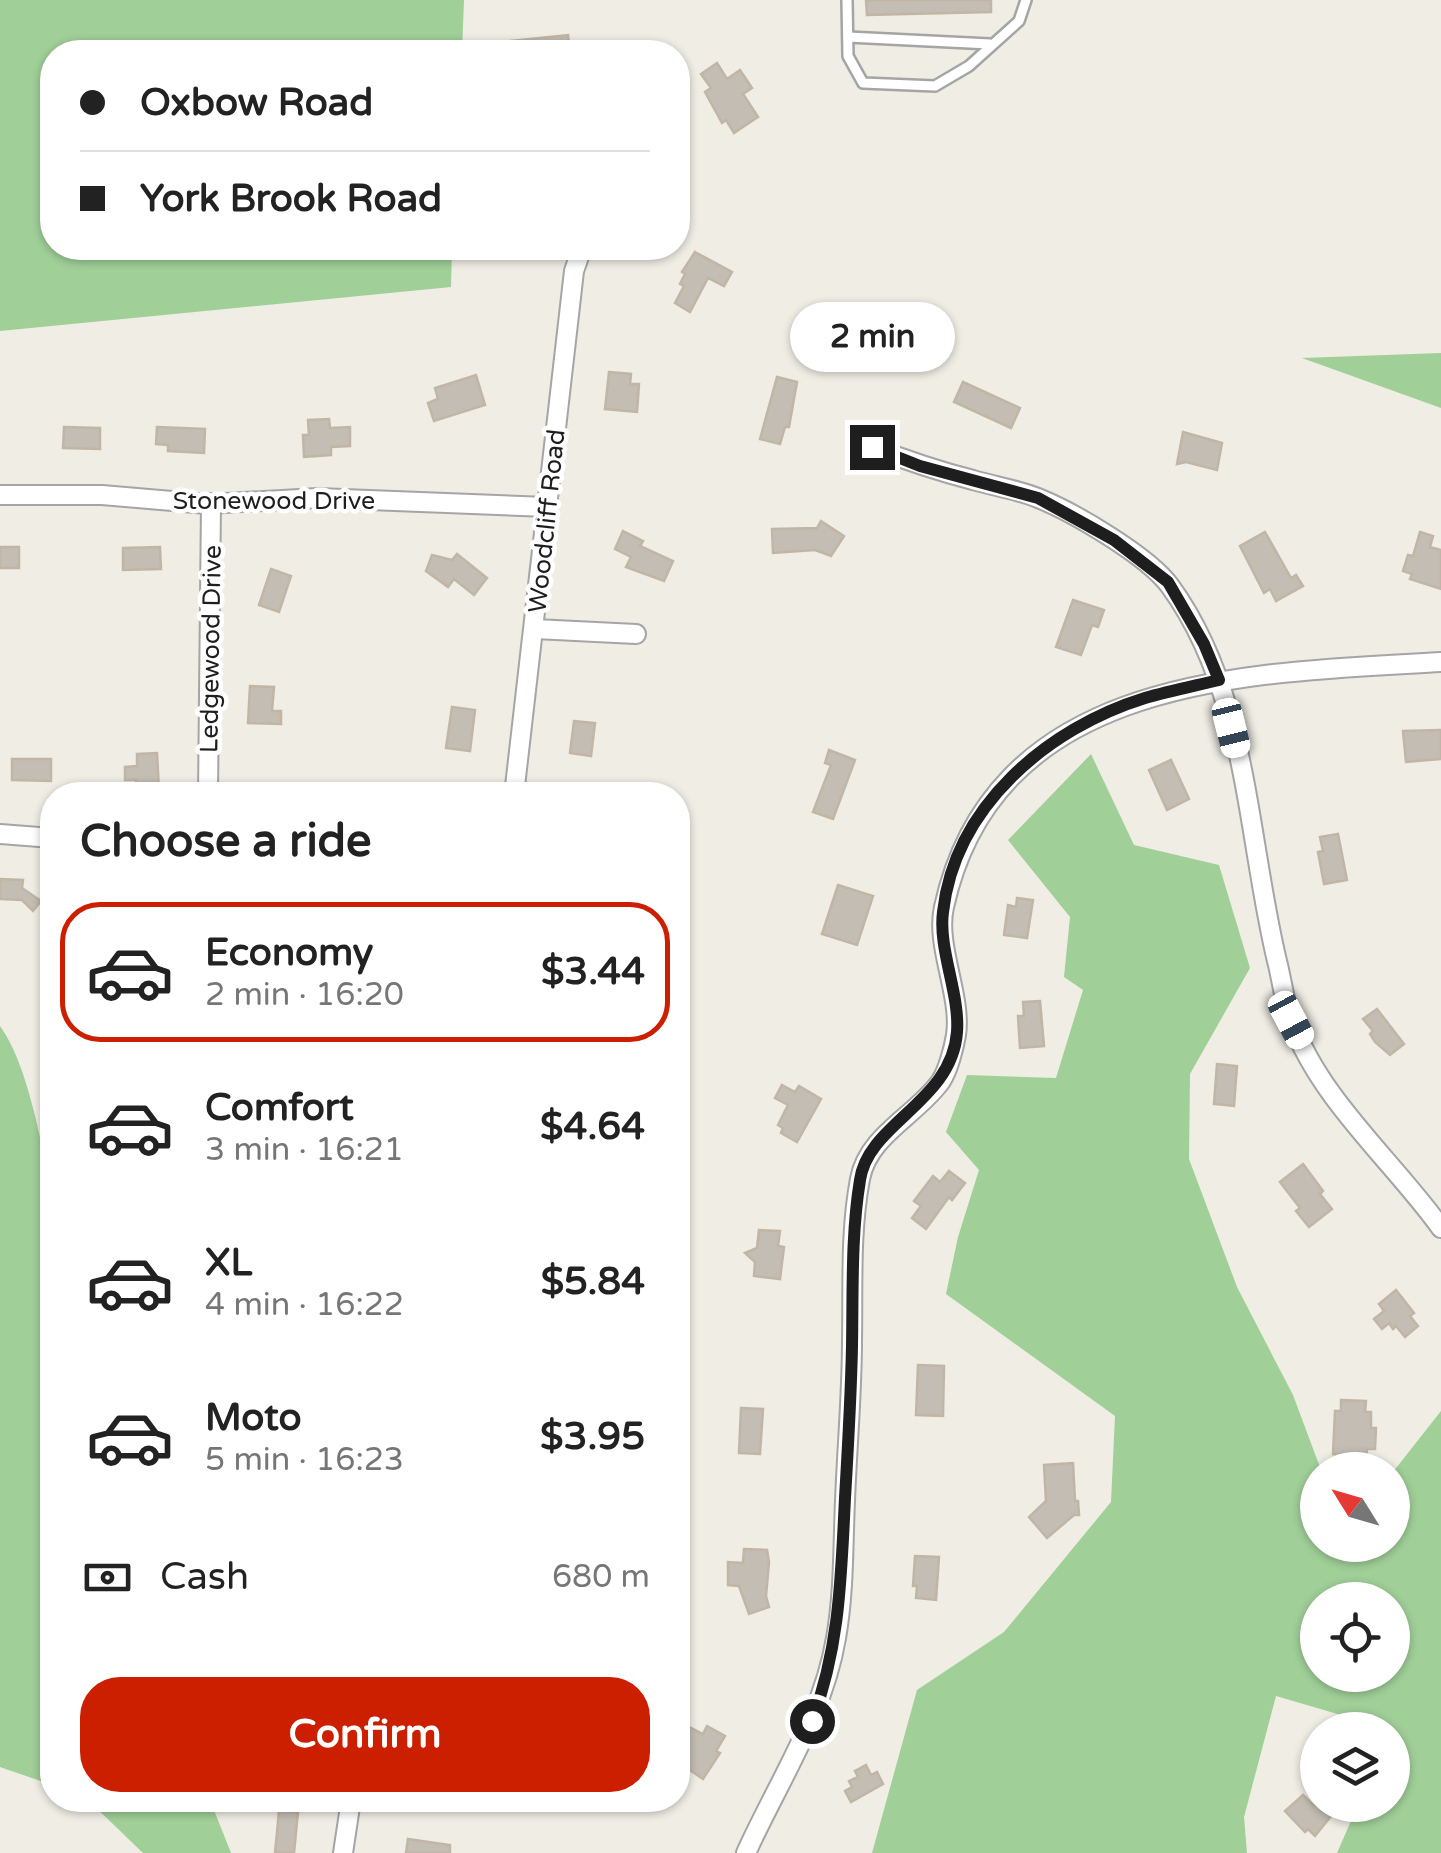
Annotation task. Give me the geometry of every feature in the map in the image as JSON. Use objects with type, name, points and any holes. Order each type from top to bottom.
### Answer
[{"type":"street","name":"Woodcliff Road","points":[[516,782],[578,260]]},
{"type":"street","points":[[872,447],[920,466],[1038,498],[1114,540],[1168,582],[1204,644],[1219,680],[1240,762],[1262,898],[1291,1020],[1318,1072],[1441,1228]]},
{"type":"street","name":"Stonewood Drive","points":[[0,495],[102,495],[211,502],[318,498],[548,507]]},
{"type":"street","name":"Ledgewood Drive","points":[[208,782],[211,502]]},
{"type":"street","points":[[535,628],[636,634]]},
{"type":"street","points":[[746,1853],[826,1685],[836,1636],[851,1369],[853,1244],[860,1174],[873,1148],[942,1079],[958,1032],[942,914],[956,860],[980,813],[1015,771],[1069,732],[1142,699],[1268,672],[1441,662]]},
{"type":"street","points":[[0,834],[40,837]]},
{"type":"street","points":[[342,1853],[349,1812]]},
{"type":"lane","points":[[847,0],[848,56],[864,82],[934,86],[968,66],[1019,21],[1026,0]]},
{"type":"lane","points":[[848,37],[990,44]]},
{"type":"green space","points":[[0,0],[464,0],[462,40],[40,40],[40,260],[452,260],[451,287],[0,331]]},
{"type":"green space","points":[[1441,353],[1441,408],[1302,358]]},
{"type":"green space","points":[[1091,754],[1134,845],[1219,865],[1250,968],[1190,1074],[1189,1159],[1237,1287],[1293,1395],[1314,1452],[1300,1452],[1300,1562],[1410,1562],[1409,1452],[1441,1411],[1441,1853],[1337,1853],[1351,1822],[1410,1822],[1410,1712],[1331,1712],[1276,1696],[1244,1817],[1247,1853],[872,1853],[917,1690],[1004,1632],[1111,1502],[1115,1416],[946,1294],[958,1237],[979,1170],[946,1132],[967,1075],[1056,1078],[1083,990],[1064,977],[1070,917],[1008,840]]},
{"type":"green space","points":[[0,1026],[19,1062],[40,1135],[40,1781],[0,1767]]},
{"type":"green space","points":[[100,1812],[215,1812],[231,1853],[143,1853]]},
{"type":"building","points":[[866,0],[991,0],[991,12],[867,15]]},
{"type":"building","points":[[568,35],[569,40],[519,40]]},
{"type":"building","points":[[717,63],[727,79],[740,70],[752,88],[743,94],[758,117],[734,133],[726,120],[722,123],[705,92],[711,88],[701,74]]},
{"type":"building","points":[[695,252],[732,272],[724,286],[708,278],[690,312],[675,303],[684,286],[680,284],[685,274],[682,272]]},
{"type":"building","points":[[609,372],[631,374],[630,384],[639,384],[637,412],[605,409]]},
{"type":"building","points":[[476,375],[485,405],[434,421],[428,403],[438,399],[435,388]]},
{"type":"building","points":[[777,377],[797,382],[789,427],[785,427],[780,444],[760,439]]},
{"type":"building","points":[[963,382],[1020,408],[1011,428],[954,402]]},
{"type":"building","points":[[329,419],[330,428],[350,427],[350,446],[331,447],[331,455],[304,457],[303,435],[309,435],[308,420]]},
{"type":"building","points":[[64,427],[100,428],[100,449],[63,448]]},
{"type":"building","points":[[157,427],[205,429],[204,453],[168,451],[168,445],[156,444]]},
{"type":"building","points":[[1183,432],[1222,443],[1217,470],[1186,462],[1177,464]]},
{"type":"building","points":[[821,521],[844,536],[831,556],[815,550],[773,553],[772,529],[817,528]]},
{"type":"building","points":[[623,531],[643,541],[640,546],[673,561],[664,581],[626,567],[631,557],[615,549]]},
{"type":"building","points":[[1265,532],[1291,578],[1296,575],[1303,586],[1276,601],[1270,589],[1264,593],[1240,546]]},
{"type":"building","points":[[1420,532],[1433,536],[1430,547],[1441,550],[1441,589],[1410,579],[1412,574],[1403,571],[1408,555],[1413,556]]},
{"type":"building","points":[[0,547],[19,547],[19,568],[0,568]]},
{"type":"building","points":[[160,547],[161,569],[123,570],[123,548]]},
{"type":"building","points":[[457,554],[487,578],[474,595],[454,579],[448,587],[426,571],[432,555],[452,560]]},
{"type":"building","points":[[271,569],[291,576],[279,612],[259,605]]},
{"type":"building","points":[[1073,600],[1104,610],[1098,627],[1092,625],[1081,655],[1056,647]]},
{"type":"building","points":[[250,686],[274,687],[272,711],[281,711],[281,724],[248,723]]},
{"type":"building","points":[[452,707],[475,710],[470,751],[446,748]]},
{"type":"building","points":[[574,721],[595,723],[591,756],[570,753]]},
{"type":"building","points":[[1441,730],[1441,759],[1406,762],[1403,731]]},
{"type":"building","points":[[829,750],[855,760],[833,819],[813,812],[831,765],[825,763]]},
{"type":"building","points":[[157,753],[159,782],[125,780],[125,767],[137,766],[137,754]]},
{"type":"building","points":[[12,759],[51,759],[51,781],[12,780]]},
{"type":"building","points":[[1171,760],[1189,799],[1167,810],[1149,770]]},
{"type":"building","points":[[1338,834],[1347,880],[1324,884],[1318,852],[1323,851],[1320,837]]},
{"type":"building","points":[[0,879],[23,880],[22,888],[40,902],[33,911],[22,900],[0,899]]},
{"type":"building","points":[[838,885],[873,896],[857,945],[822,934]]},
{"type":"building","points":[[1017,898],[1033,900],[1027,938],[1004,935],[1008,905],[1016,907]]},
{"type":"building","points":[[1040,1001],[1044,1046],[1020,1048],[1018,1016],[1024,1016],[1023,1002]]},
{"type":"building","points":[[1377,1009],[1404,1044],[1390,1055],[1375,1042],[1370,1034],[1373,1031],[1363,1019]]},
{"type":"building","points":[[1217,1064],[1237,1066],[1234,1106],[1214,1104]]},
{"type":"building","points":[[782,1085],[795,1092],[799,1086],[821,1099],[797,1142],[781,1133],[783,1128],[778,1125],[788,1105],[775,1098]]},
{"type":"building","points":[[1303,1164],[1332,1209],[1309,1227],[1280,1182]]},
{"type":"building","points":[[949,1171],[965,1183],[952,1200],[949,1197],[926,1229],[912,1218],[921,1206],[914,1201],[933,1176],[940,1182]]},
{"type":"building","points":[[759,1230],[780,1231],[778,1246],[784,1247],[780,1279],[754,1276],[755,1262],[745,1253],[757,1248]]},
{"type":"building","points":[[1396,1290],[1414,1313],[1410,1316],[1418,1326],[1405,1337],[1396,1326],[1393,1329],[1389,1323],[1382,1329],[1374,1319],[1384,1311],[1379,1304]]},
{"type":"building","points":[[918,1365],[944,1366],[943,1416],[916,1415]]},
{"type":"building","points":[[1341,1400],[1366,1401],[1365,1412],[1371,1412],[1371,1428],[1376,1428],[1375,1449],[1333,1452],[1335,1411],[1341,1411]]},
{"type":"building","points":[[741,1408],[763,1409],[760,1454],[739,1453]]},
{"type":"building","points":[[1073,1463],[1079,1515],[1047,1538],[1029,1517],[1046,1501],[1044,1465]]},
{"type":"building","points":[[744,1549],[767,1550],[769,1562],[769,1607],[749,1614],[739,1586],[728,1585],[728,1562],[743,1563]]},
{"type":"building","points":[[915,1556],[939,1557],[936,1600],[916,1598]]},
{"type":"building","points":[[707,1726],[725,1736],[716,1751],[720,1753],[703,1779],[690,1770],[690,1728],[703,1734]]},
{"type":"building","points":[[866,1765],[871,1775],[877,1772],[883,1784],[851,1802],[845,1791],[852,1787],[849,1781],[858,1777],[855,1771]]},
{"type":"building","points":[[1300,1798],[1300,1822],[1326,1822],[1315,1836],[1308,1829],[1305,1832],[1285,1811]]},
{"type":"building","points":[[279,1812],[298,1812],[294,1853],[275,1853]]},
{"type":"building","points":[[408,1839],[450,1845],[450,1853],[406,1853]]},
{"type":"route","points":[[812,1721],[826,1685],[842,1580],[853,1244],[860,1174],[873,1148],[942,1079],[958,1032],[942,914],[956,860],[980,813],[1015,771],[1069,732],[1142,699],[1219,680],[1204,644],[1168,582],[1114,540],[1038,498],[920,466],[872,447]]}]
